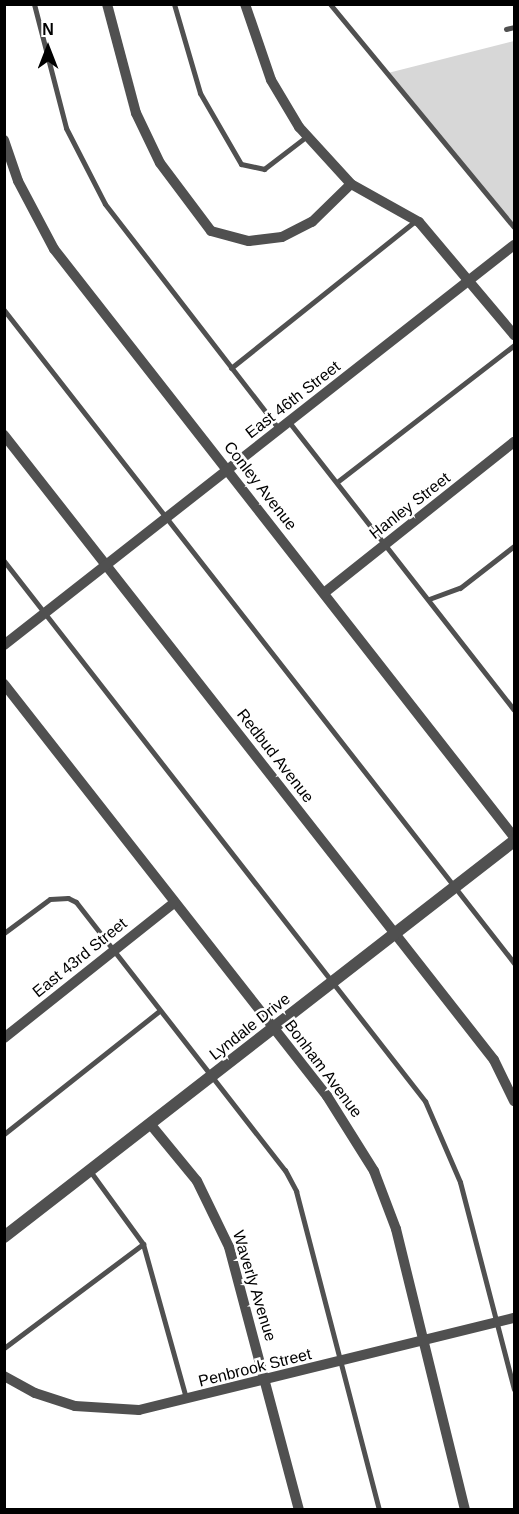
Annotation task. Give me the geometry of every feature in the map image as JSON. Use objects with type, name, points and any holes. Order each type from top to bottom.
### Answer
[{"type":"street","points":[[107,4],[136,113],[160,163],[211,231],[249,241],[282,237],[312,222],[351,184]]},
{"type":"street","points":[[245,4],[271,80],[307,136],[351,184],[416,220],[471,279],[514,335]]},
{"type":"street","name":"Conley Avenue","points":[[4,140],[18,181],[54,249],[514,839]]},
{"type":"street","name":"East 46th Street","points":[[4,645],[514,245]]},
{"type":"street","name":"Redbud Avenue","points":[[4,435],[494,1060],[514,1101]]},
{"type":"street","name":"Hanley Street","points":[[324,593],[514,442]]},
{"type":"street","name":"Bonham Avenue","points":[[4,684],[343,1117],[374,1171],[396,1229],[465,1509]]},
{"type":"street","name":"Lyndale Drive","points":[[4,1237],[274,1030],[514,839]]},
{"type":"street","name":"East 43rd Street","points":[[4,1038],[175,902]]},
{"type":"street","name":"Waverly Avenue","points":[[151,1125],[197,1181],[217,1216],[242,1288],[298,1509]]},
{"type":"street","name":"Penbrook Street","points":[[4,1376],[55,1401],[100,1410],[139,1410],[266,1381],[514,1318]]},
{"type":"lane","points":[[34,4],[66,128],[105,204],[136,248],[231,368],[337,482],[514,710]]},
{"type":"lane","points":[[174,4],[200,93],[241,164],[264,169],[307,136]]},
{"type":"lane","points":[[330,4],[514,227]]},
{"type":"lane","points":[[506,29],[514,27]]},
{"type":"lane","points":[[231,368],[416,220]]},
{"type":"lane","points":[[4,309],[454,889],[514,963]]},
{"type":"lane","points":[[337,482],[514,345]]},
{"type":"lane","points":[[429,599],[460,588],[514,546]]},
{"type":"lane","points":[[4,561],[411,1080],[437,1123],[471,1219],[514,1389]]},
{"type":"lane","points":[[4,933],[50,899],[68,898],[115,950],[159,1011],[285,1170],[296,1191],[379,1509]]},
{"type":"lane","points":[[4,1134],[159,1011]]},
{"type":"lane","points":[[90,1171],[143,1244],[187,1400]]},
{"type":"lane","points":[[4,1348],[143,1244]]},
{"type":"shaded area","points":[[514,41],[514,227],[388,73]]}]
